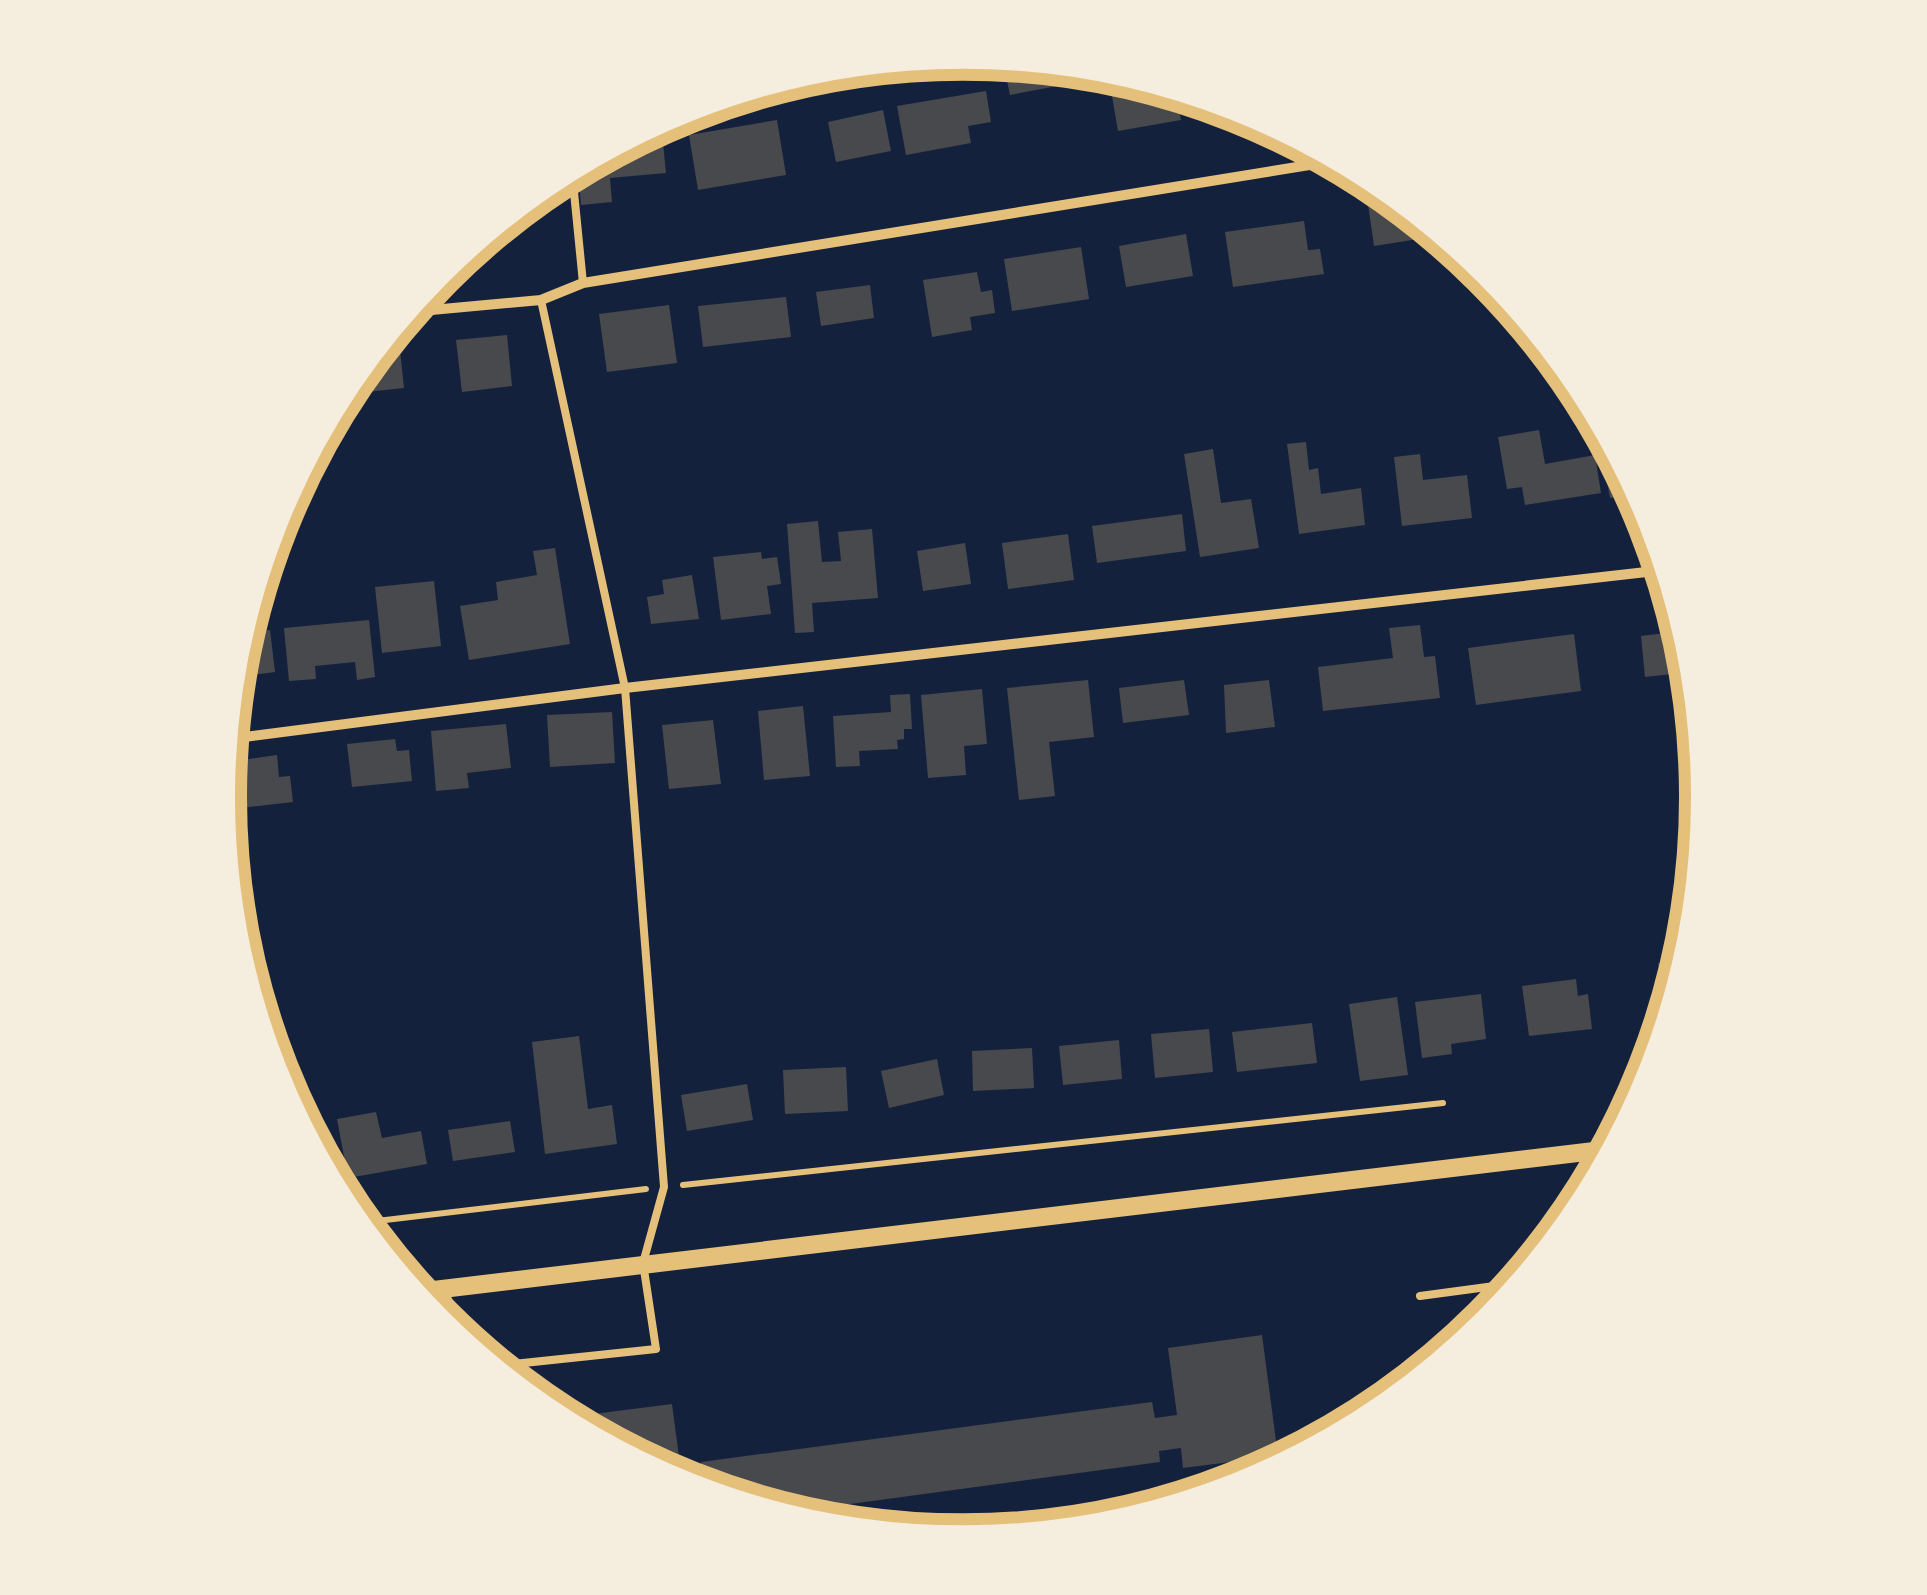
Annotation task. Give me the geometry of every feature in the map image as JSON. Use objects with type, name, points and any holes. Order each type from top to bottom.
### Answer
[{"type":"street","points":[[431,310],[541,300],[583,284],[1311,165]]},
{"type":"street","points":[[244,738],[625,688],[1650,572]]},
{"type":"street","points":[[436,1290],[1593,1151]]},
{"type":"lane","points":[[574,190],[583,284]]},
{"type":"lane","points":[[515,1364],[656,1349],[643,1263],[664,1187],[625,688],[541,300]]},
{"type":"lane","points":[[1420,1296],[1495,1287]]},
{"type":"lane","points":[[445,1289],[449,1304]]},
{"type":"path","points":[[378,1221],[1443,1103]]},
{"type":"building","points":[[1006,77],[1071,83],[1010,95]]},
{"type":"building","points":[[986,91],[991,122],[968,126],[971,143],[906,155],[897,106]]},
{"type":"building","points":[[1124,94],[1179,108],[1181,120],[1118,131],[1112,96]]},
{"type":"building","points":[[883,110],[891,151],[836,162],[828,122]]},
{"type":"building","points":[[777,120],[786,175],[698,190],[689,135]]},
{"type":"building","points":[[663,143],[666,173],[610,178],[612,202],[581,205],[579,186]]},
{"type":"building","points":[[1374,203],[1421,239],[1374,246],[1368,204]]},
{"type":"building","points":[[1304,221],[1308,250],[1320,249],[1324,274],[1233,287],[1225,232]]},
{"type":"building","points":[[1186,234],[1193,276],[1126,287],[1119,246]]},
{"type":"building","points":[[1081,247],[1089,299],[1012,311],[1004,259]]},
{"type":"building","points":[[977,272],[981,292],[992,290],[995,313],[970,317],[972,330],[932,337],[923,280]]},
{"type":"building","points":[[870,285],[874,318],[821,326],[816,292]]},
{"type":"building","points":[[786,297],[791,337],[703,347],[698,306]]},
{"type":"building","points":[[669,305],[677,363],[607,372],[599,314]]},
{"type":"building","points":[[507,335],[512,386],[462,392],[456,340]]},
{"type":"building","points":[[400,346],[404,388],[366,392]]},
{"type":"building","points":[[1539,430],[1545,464],[1595,455],[1601,493],[1525,505],[1522,487],[1507,489],[1498,437]]},
{"type":"building","points":[[1306,442],[1309,470],[1318,468],[1321,494],[1361,488],[1365,525],[1299,534],[1287,444]]},
{"type":"building","points":[[1213,449],[1221,503],[1251,499],[1259,548],[1200,557],[1184,454]]},
{"type":"building","points":[[1420,454],[1423,480],[1467,475],[1472,518],[1402,526],[1394,457]]},
{"type":"building","points":[[1604,464],[1620,497],[1610,498]]},
{"type":"building","points":[[1182,514],[1186,551],[1097,563],[1092,526]]},
{"type":"building","points":[[818,521],[822,562],[841,561],[838,532],[872,529],[878,598],[812,603],[814,632],[795,633],[787,524]]},
{"type":"building","points":[[1068,534],[1074,580],[1008,589],[1002,543]]},
{"type":"building","points":[[965,543],[971,584],[923,591],[917,551]]},
{"type":"building","points":[[555,548],[570,644],[469,660],[460,606],[498,600],[496,582],[537,575],[533,551]]},
{"type":"building","points":[[761,552],[762,559],[777,557],[781,584],[767,586],[771,614],[721,620],[713,557]]},
{"type":"building","points":[[692,575],[699,619],[651,624],[647,597],[664,594],[662,580]]},
{"type":"building","points":[[434,581],[441,646],[382,653],[375,587]]},
{"type":"building","points":[[369,620],[375,677],[357,680],[355,662],[315,666],[316,679],[289,681],[284,628]]},
{"type":"building","points":[[1420,625],[1424,657],[1435,656],[1440,698],[1323,711],[1318,667],[1393,658],[1389,628]]},
{"type":"building","points":[[270,630],[275,672],[252,675],[255,657],[261,631]]},
{"type":"building","points":[[1666,633],[1675,674],[1645,677],[1641,636]]},
{"type":"building","points":[[1574,634],[1581,691],[1476,705],[1468,648]]},
{"type":"building","points":[[1088,680],[1094,737],[1049,742],[1055,796],[1019,800],[1007,688]]},
{"type":"building","points":[[1184,680],[1189,715],[1123,723],[1119,688]]},
{"type":"building","points":[[1269,680],[1275,727],[1226,733],[1224,685]]},
{"type":"building","points":[[982,689],[987,744],[964,746],[966,775],[928,778],[921,695]]},
{"type":"building","points":[[910,694],[912,729],[904,729],[904,739],[897,740],[898,749],[859,751],[860,766],[836,767],[833,716],[891,712],[890,695]]},
{"type":"building","points":[[803,706],[810,776],[764,780],[758,711]]},
{"type":"building","points":[[612,712],[615,763],[550,767],[547,715]]},
{"type":"building","points":[[713,720],[721,784],[669,789],[662,725]]},
{"type":"building","points":[[506,724],[511,768],[467,773],[469,788],[436,791],[431,731]]},
{"type":"building","points":[[395,739],[397,751],[409,750],[412,781],[352,787],[347,744]]},
{"type":"building","points":[[277,755],[279,777],[290,776],[293,802],[241,808],[243,760]]},
{"type":"building","points":[[1666,962],[1661,984],[1658,963]]},
{"type":"building","points":[[1576,979],[1578,996],[1588,994],[1592,1029],[1529,1036],[1522,986]]},
{"type":"building","points":[[1481,994],[1486,1039],[1451,1044],[1452,1054],[1422,1058],[1415,1002]]},
{"type":"building","points":[[1397,997],[1408,1075],[1360,1081],[1349,1004]]},
{"type":"building","points":[[1312,1023],[1317,1063],[1237,1072],[1232,1032]]},
{"type":"building","points":[[1209,1029],[1213,1072],[1155,1078],[1151,1034]]},
{"type":"building","points":[[579,1036],[588,1109],[612,1105],[617,1144],[545,1154],[532,1042]]},
{"type":"building","points":[[1119,1040],[1122,1079],[1063,1085],[1059,1046]]},
{"type":"building","points":[[1032,1048],[1034,1088],[973,1091],[972,1051]]},
{"type":"building","points":[[937,1059],[944,1095],[889,1108],[881,1071]]},
{"type":"building","points":[[846,1067],[848,1111],[785,1114],[783,1070]]},
{"type":"building","points":[[747,1084],[753,1120],[687,1131],[681,1095]]},
{"type":"building","points":[[376,1112],[382,1138],[421,1131],[427,1164],[350,1178],[337,1119]]},
{"type":"building","points":[[510,1121],[515,1152],[453,1161],[448,1130]]},
{"type":"building","points":[[1262,1335],[1277,1448],[1252,1459],[1183,1468],[1181,1448],[1159,1451],[1160,1462],[829,1507],[731,1482],[699,1469],[702,1469],[701,1462],[1152,1402],[1155,1418],[1177,1415],[1168,1348]]},
{"type":"building","points":[[672,1404],[680,1462],[589,1415]]}]
